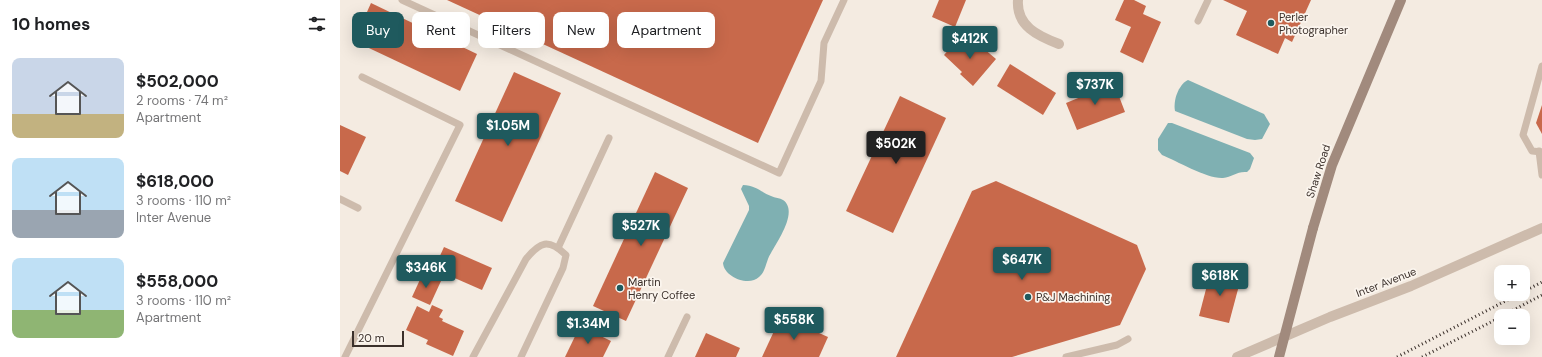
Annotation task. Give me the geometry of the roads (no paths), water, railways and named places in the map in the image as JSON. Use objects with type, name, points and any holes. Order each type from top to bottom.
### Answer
[{"type":"main road","name":"Shaw Road","points":[[1279,357],[1312,228],[1334,158],[1401,0]]},
{"type":"street","points":[[1018,0],[1019,13],[1027,28],[1035,34],[1059,44]]},
{"type":"street","name":"Inter Avenue","points":[[1237,357],[1330,317],[1411,286],[1542,228]]},
{"type":"lane","points":[[402,0],[779,174],[821,81],[824,43],[844,0]]},
{"type":"lane","points":[[1198,21],[1208,0]]},
{"type":"lane","points":[[1542,66],[1523,135],[1532,151],[1541,152],[1542,174]]},
{"type":"lane","points":[[345,357],[460,125],[362,77]]},
{"type":"lane","points":[[558,248],[609,138]]},
{"type":"lane","points":[[340,200],[358,208]]},
{"type":"lane","points":[[473,357],[526,259],[538,245],[547,244],[558,248],[566,255],[563,268],[521,357]]},
{"type":"lane","points":[[668,357],[687,317]]},
{"type":"lane","points":[[1066,357],[1098,353],[1123,343],[1128,339]]},
{"type":"water","points":[[1188,80],[1264,114],[1270,124],[1262,139],[1247,139],[1175,111],[1175,103],[1179,89],[1184,82]]},
{"type":"water","points":[[1168,123],[1172,123],[1250,153],[1254,158],[1250,169],[1247,172],[1240,172],[1223,178],[1216,178],[1201,173],[1162,155],[1158,150],[1158,139]]},
{"type":"water","points":[[743,185],[754,187],[771,196],[783,200],[789,211],[788,219],[782,234],[769,256],[763,272],[755,280],[749,281],[743,281],[732,276],[724,268],[723,263],[749,210],[749,206],[741,189]]},
{"type":"railway","points":[[1530,288],[1542,282]]},
{"type":"railway","points":[[1515,309],[1542,295]]},
{"type":"railway","points":[[1397,357],[1505,301]]},
{"type":"railway","points":[[1422,357],[1494,321]]},
{"type":"place","name":"Perler Photographer","points":[[1271,23]]},
{"type":"place","name":"Martin Henry Coffee","points":[[620,288]]},
{"type":"place","name":"P&J Machining","points":[[1028,297]]}]
